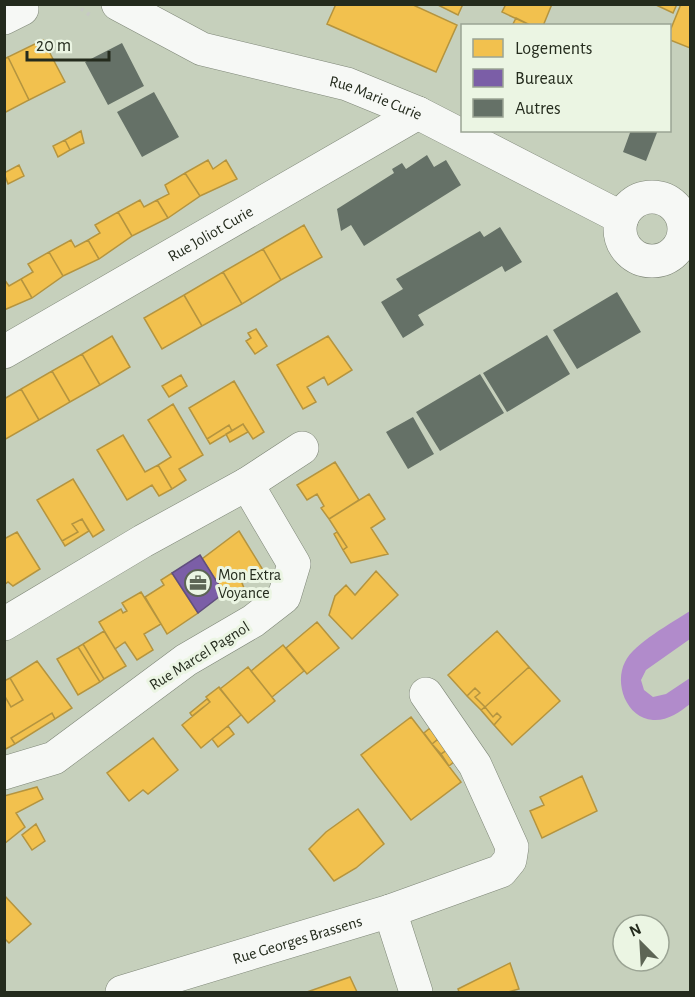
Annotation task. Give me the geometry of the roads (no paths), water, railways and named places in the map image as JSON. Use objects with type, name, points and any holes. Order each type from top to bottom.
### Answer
[{"type":"street","name":"Rue Marie Curie","points":[[118,4],[202,49],[347,84],[418,113],[622,218]]},
{"type":"street","name":"Rue Joliot Curie","points":[[4,352],[418,113]]},
{"type":"street","points":[[4,624],[143,541],[247,484],[302,448]]},
{"type":"street","name":"Rue Marcel Pagnol","points":[[4,773],[54,758],[186,660],[253,621],[284,597],[294,564],[247,484]]},
{"type":"street","name":"Rue Georges Brassens","points":[[122,993],[390,911],[501,871],[510,860],[512,848],[475,765],[426,694]]},
{"type":"street","points":[[390,911],[416,993]]},
{"type":"place","name":"Mon Extra Voyance","points":[[198,583]]}]
